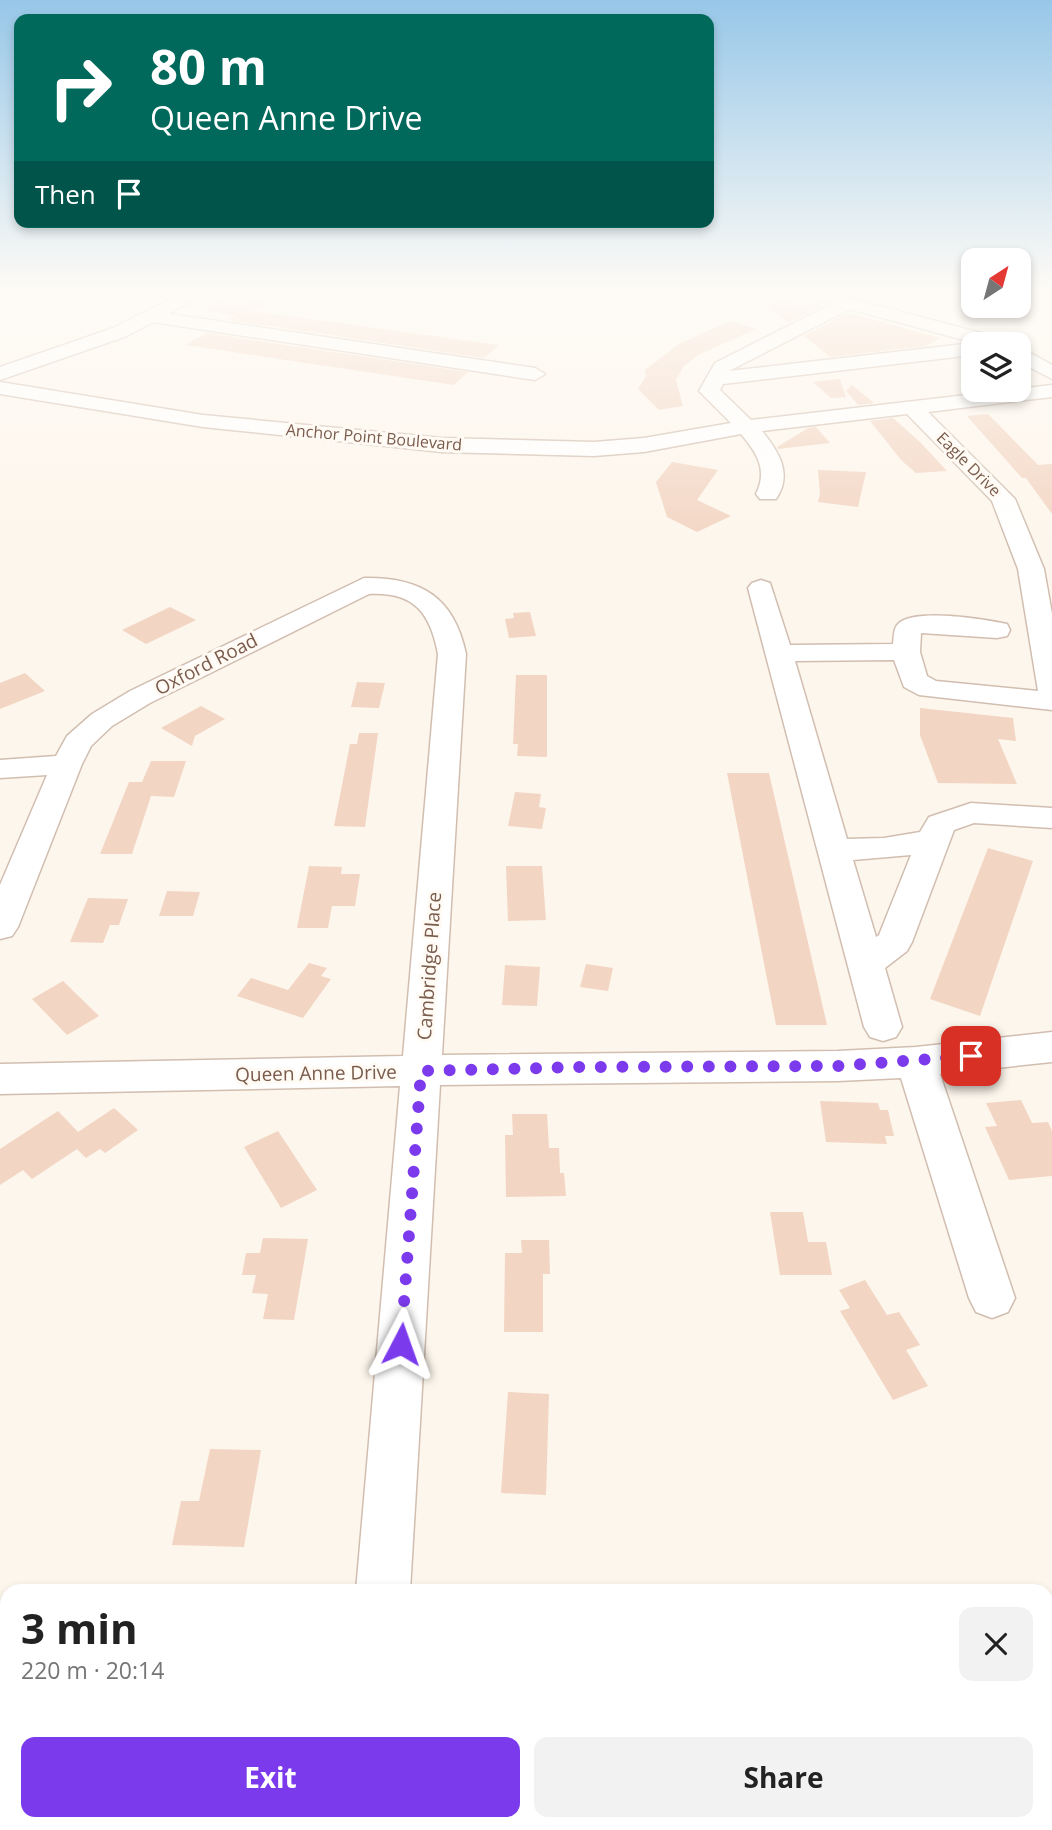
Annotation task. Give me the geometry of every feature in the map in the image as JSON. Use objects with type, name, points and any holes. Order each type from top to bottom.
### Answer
[{"type":"street","points":[[717,376],[709,391],[746,427],[766,452],[774,472],[774,482],[768,494]]},
{"type":"street","points":[[715,380],[745,376]]},
{"type":"street","name":"Anchor Point Boulevard","points":[[0,377],[244,426],[442,445],[617,448],[746,427],[1052,391]]},
{"type":"street","name":"Eagle Drive","points":[[912,408],[1003,499],[1031,569],[1052,691]]},
{"type":"street","name":"Oxford Road","points":[[0,927],[67,764],[79,742],[102,720],[140,697],[356,589],[380,584],[393,586],[411,591],[426,600]]},
{"type":"street","points":[[761,588],[883,1027]]},
{"type":"street","name":"Cambridge Place","points":[[384,1584],[452,654],[446,625],[426,600]]},
{"type":"street","points":[[997,630],[920,623],[908,629],[906,652],[914,681],[929,689],[1052,701]]},
{"type":"street","points":[[779,653],[906,652]]},
{"type":"street","points":[[0,769],[67,764]]},
{"type":"street","points":[[865,965],[894,942],[940,824],[971,813],[1052,818]]},
{"type":"street","points":[[834,850],[884,849],[933,841]]},
{"type":"street","name":"Queen Anne Drive","points":[[0,1079],[582,1067],[838,1066],[916,1062],[1052,1047]]},
{"type":"street","points":[[916,1062],[992,1298]]},
{"type":"building","points":[[396,376],[463,376],[454,385]]},
{"type":"building","points":[[646,376],[678,376],[676,380],[683,406],[659,410],[638,389]]},
{"type":"building","points":[[840,379],[846,397],[831,398],[813,382]]},
{"type":"building","points":[[852,385],[874,403],[858,405],[846,391]]},
{"type":"building","points":[[988,414],[1038,465],[1052,464],[1052,514],[1026,478],[1022,478],[967,416]]},
{"type":"building","points":[[893,418],[947,471],[916,473],[902,461],[870,421]]},
{"type":"building","points":[[816,427],[830,443],[778,449],[777,447],[808,428]]},
{"type":"building","points":[[672,462],[718,470],[697,500],[731,516],[697,532],[667,517],[656,482]]},
{"type":"building","points":[[818,470],[866,472],[858,507],[818,502]]},
{"type":"building","points":[[170,607],[196,620],[146,644],[122,630]]},
{"type":"building","points":[[530,612],[536,636],[509,638],[505,619],[514,618],[513,613]]},
{"type":"building","points":[[25,673],[45,691],[0,709],[0,683]]},
{"type":"building","points":[[516,675],[547,675],[547,757],[517,756],[518,744],[513,744]]},
{"type":"building","points":[[357,682],[385,683],[379,708],[351,707]]},
{"type":"building","points":[[201,706],[225,719],[195,736],[192,746],[161,728]]},
{"type":"building","points":[[920,708],[1013,718],[1016,741],[998,739],[1017,784],[938,783],[920,735]]},
{"type":"building","points":[[359,733],[378,733],[365,827],[334,826],[350,744],[357,744]]},
{"type":"building","points":[[151,761],[186,761],[174,797],[151,796],[132,854],[100,854],[129,782],[142,782]]},
{"type":"building","points":[[727,773],[769,773],[827,1025],[776,1025]]},
{"type":"building","points":[[515,792],[541,794],[539,807],[546,808],[542,829],[508,826]]},
{"type":"building","points":[[988,848],[1033,861],[980,1016],[930,999]]},
{"type":"building","points":[[309,866],[342,867],[341,874],[360,874],[355,906],[332,906],[328,928],[297,928]]},
{"type":"building","points":[[506,866],[542,866],[546,920],[508,921]]},
{"type":"building","points":[[167,891],[200,892],[193,916],[159,916]]},
{"type":"building","points":[[88,898],[128,899],[119,925],[110,925],[103,943],[70,942]]},
{"type":"building","points":[[309,963],[327,968],[321,976],[331,979],[303,1018],[237,996],[251,978],[288,990]]},
{"type":"building","points":[[586,964],[613,968],[608,991],[580,987]]},
{"type":"building","points":[[505,965],[540,967],[537,1006],[502,1005]]},
{"type":"building","points":[[63,981],[99,1016],[67,1035],[32,999]]},
{"type":"building","points":[[1021,1100],[1032,1123],[1048,1122],[1052,1131],[1052,1176],[1009,1180],[985,1127],[997,1126],[986,1103]]},
{"type":"building","points":[[820,1101],[878,1103],[880,1110],[888,1110],[894,1136],[885,1136],[887,1144],[826,1142]]},
{"type":"building","points":[[114,1108],[138,1130],[105,1153],[100,1149],[86,1158],[77,1149],[32,1179],[23,1170],[0,1185],[0,1149],[58,1111],[78,1132]]},
{"type":"building","points":[[512,1114],[547,1114],[549,1148],[559,1148],[560,1173],[564,1173],[566,1196],[506,1197],[505,1135],[513,1135]]},
{"type":"building","points":[[278,1131],[317,1190],[281,1208],[244,1147]]},
{"type":"building","points":[[770,1212],[803,1212],[808,1242],[826,1242],[832,1275],[780,1275]]},
{"type":"building","points":[[263,1238],[308,1239],[294,1320],[263,1319],[268,1294],[252,1293],[256,1275],[242,1275],[246,1253],[260,1253]]},
{"type":"building","points":[[521,1240],[549,1240],[550,1274],[543,1274],[543,1332],[504,1332],[505,1253],[522,1253]]},
{"type":"building","points":[[865,1280],[887,1315],[899,1312],[920,1345],[906,1350],[928,1386],[893,1400],[840,1311],[850,1308],[839,1290]]},
{"type":"building","points":[[508,1392],[549,1394],[546,1495],[501,1493]]},
{"type":"building","points":[[210,1449],[261,1450],[244,1547],[172,1545],[181,1501],[199,1501]]},
{"type":"route","points":[[401,1344],[421,1071],[838,1066],[971,1056]]}]
